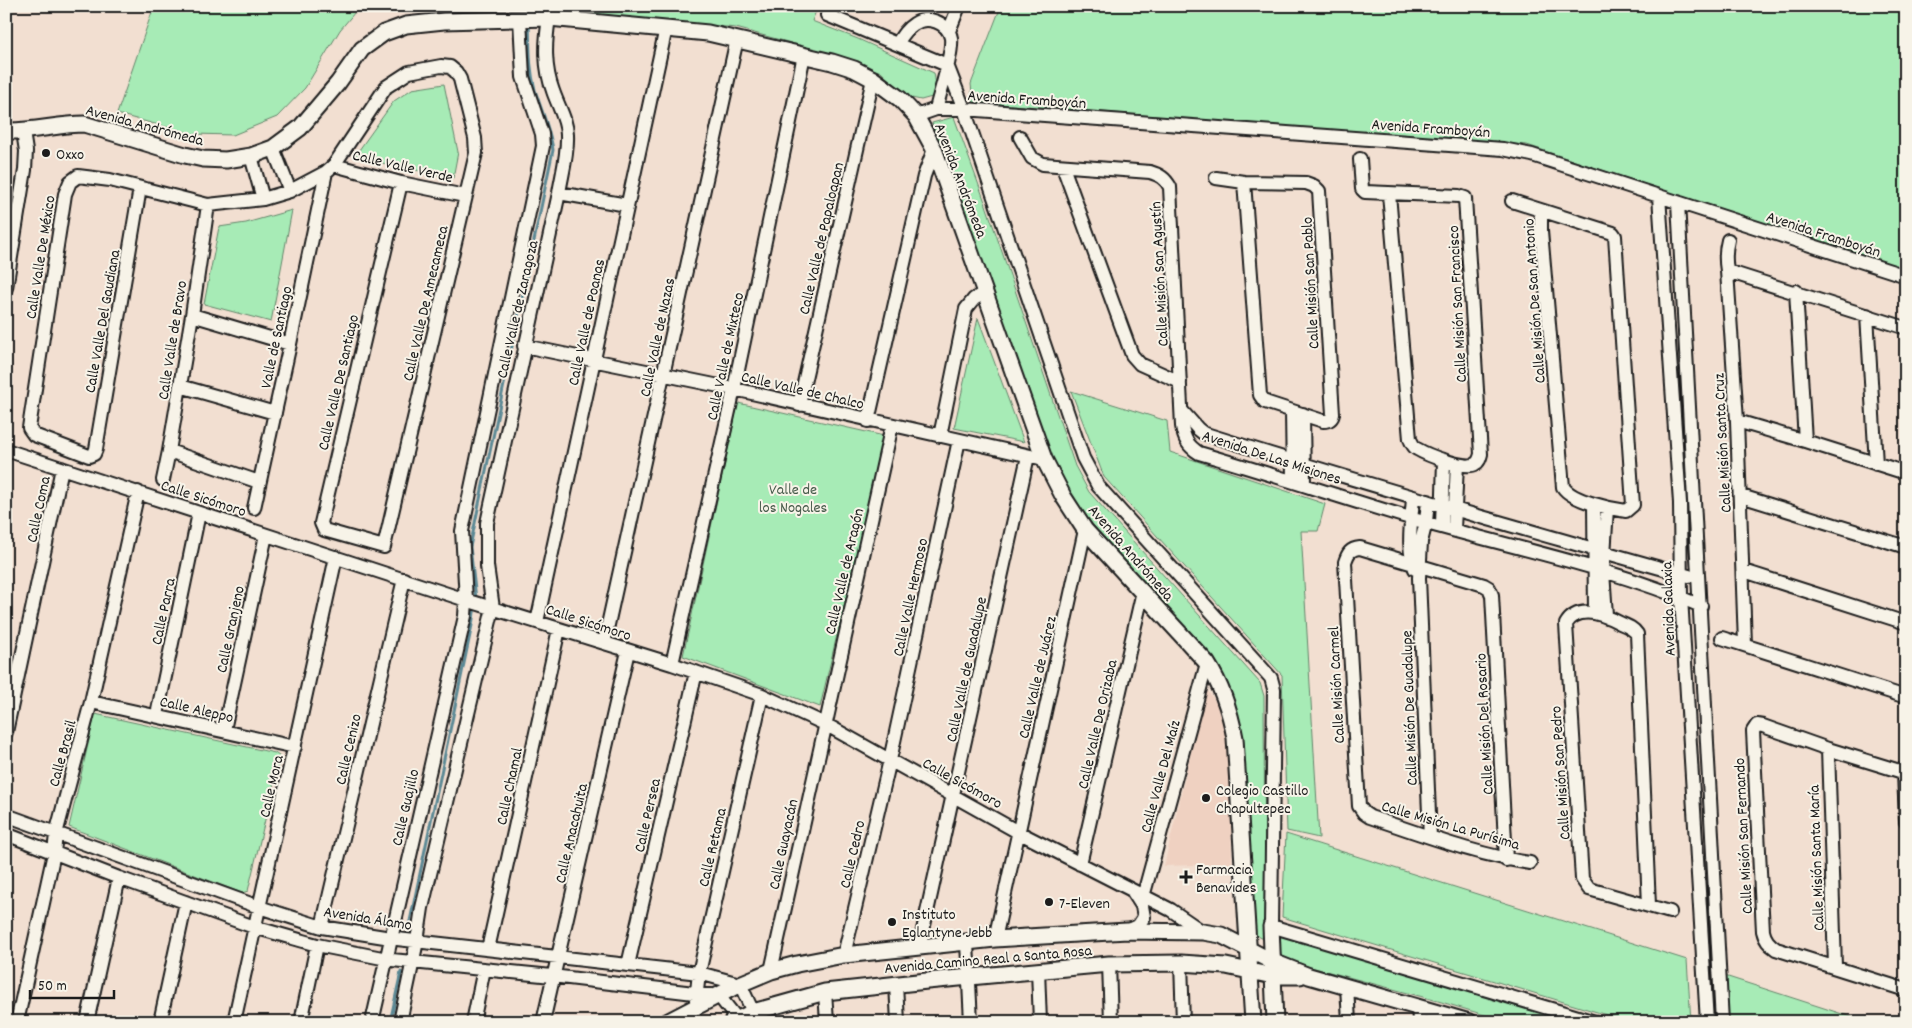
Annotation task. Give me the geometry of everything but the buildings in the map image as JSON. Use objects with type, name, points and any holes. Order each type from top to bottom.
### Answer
[{"type":"street","points":[[936,109],[951,46],[949,30],[959,6]]},
{"type":"street","points":[[827,15],[947,65]]},
{"type":"street","name":"Calle Valle de Zaragoza","points":[[468,600],[462,531],[543,146],[542,134],[523,76],[522,19]]},
{"type":"street","name":"Avenida Andrómeda","points":[[6,131],[23,132],[68,124],[84,124],[204,159],[226,160],[251,156],[273,148],[300,128],[338,84],[362,49],[384,33],[406,25],[444,21],[544,19],[708,32],[738,38],[854,69],[873,79],[900,99],[916,116],[934,149],[1044,459],[1063,496],[1086,530],[1207,663],[1215,676],[1230,712],[1236,738],[1253,1022]]},
{"type":"street","name":"Calle Valle de Zaragoza","points":[[489,607],[487,523],[524,346],[559,193],[567,148],[564,120],[552,90],[546,66],[544,19]]},
{"type":"street","points":[[897,44],[908,28],[916,22],[924,20],[934,21],[943,24],[949,30]]},
{"type":"street","name":"Calle Valle de Poanas","points":[[537,622],[666,28]]},
{"type":"street","name":"Calle Valle de Nazas","points":[[604,643],[738,38]]},
{"type":"street","name":"Calle Valle de Mixteco","points":[[672,664],[734,389],[804,55]]},
{"type":"street","name":"Avenida Andrómeda","points":[[947,65],[964,109],[1090,474],[1098,486],[1271,678],[1274,688],[1271,926],[1275,1022]]},
{"type":"street","name":"Calle Valle De Amecameca","points":[[330,168],[386,87],[409,72],[441,66],[450,67],[456,72],[460,79],[475,138],[476,154],[385,546],[382,547]]},
{"type":"street","name":"Calle Valle de Papaloapan","points":[[799,405],[873,79]]},
{"type":"street","name":"Avenida Framboyán","points":[[916,116],[936,109],[964,109],[1503,149],[1532,154],[1906,276]]},
{"type":"street","points":[[6,288],[25,170],[26,151],[23,132]]},
{"type":"street","name":"Calle Misión San Agustín","points":[[1020,137],[1035,161],[1042,164],[1150,172],[1159,175],[1170,187],[1182,412]]},
{"type":"street","points":[[273,148],[290,191]]},
{"type":"street","points":[[868,420],[924,176],[934,149]]},
{"type":"street","points":[[251,156],[263,199]]},
{"type":"street","name":"Calle Misión San Francisco","points":[[1360,159],[1362,189],[1365,192],[1459,196],[1466,200],[1481,454],[1480,459],[1470,466],[1444,460],[1416,448],[1410,439],[1390,194]]},
{"type":"street","name":"Calle Misión San Agustín","points":[[1063,167],[1132,355],[1140,364],[1180,382]]},
{"type":"street","points":[[140,188],[208,205],[263,199],[290,191],[330,168]]},
{"type":"street","name":"Calle Valle Verde","points":[[330,168],[465,196]]},
{"type":"street","name":"Valle de Santiago","points":[[254,508],[330,168]]},
{"type":"street","name":"Calle Valle De México","points":[[89,456],[34,435],[29,428],[65,194],[70,182],[78,176],[110,180],[140,188]]},
{"type":"street","name":"Calle Misión San Pablo","points":[[1216,178],[1244,182],[1306,183],[1314,186],[1318,191],[1332,418],[1323,421],[1265,402],[1260,395],[1258,389],[1244,182]]},
{"type":"street","name":"Calle Valle De Santiago","points":[[382,547],[324,530],[321,523],[401,183]]},
{"type":"street","name":"Calle Valle Del Gaudiana","points":[[89,456],[94,454],[96,449],[140,188]]},
{"type":"street","points":[[559,193],[627,205]]},
{"type":"street","name":"Avenida Galaxia","points":[[1659,196],[1680,503],[1681,597],[1707,1022]]},
{"type":"street","points":[[1512,201],[1541,211]]},
{"type":"street","name":"Avenida Galaxia","points":[[1678,202],[1696,505],[1722,1022]]},
{"type":"street","name":"Calle Valle de Bravo","points":[[162,480],[169,451],[192,315],[208,205]]},
{"type":"street","name":"Calle Misión De San Antonio","points":[[1541,211],[1613,233],[1616,238],[1633,505],[1626,511],[1594,504],[1571,494],[1564,487],[1541,231],[1541,211]]},
{"type":"street","name":"Calle Misión Santa Cruz","points":[[1728,240],[1724,252],[1727,271],[1737,421],[1744,571],[1745,644]]},
{"type":"street","points":[[1727,271],[1796,291],[1906,328]]},
{"type":"street","points":[[1796,291],[1805,440]]},
{"type":"street","points":[[940,436],[966,309],[974,299],[984,293]]},
{"type":"street","points":[[192,315],[290,344]]},
{"type":"street","points":[[1866,315],[1876,464]]},
{"type":"street","name":"Calle Valle de Chalco","points":[[524,346],[734,389],[1044,459]]},
{"type":"street","points":[[180,386],[276,413]]},
{"type":"street","name":"Avenida De Las Misiones","points":[[1182,412],[1203,433],[1413,497],[1699,578]]},
{"type":"street","name":"Avenida De Las Misiones","points":[[1182,412],[1184,435],[1190,447],[1199,452],[1426,522],[1599,570],[1681,597],[1701,606]]},
{"type":"street","points":[[1298,413],[1298,482]]},
{"type":"street","points":[[1737,421],[1805,440],[1906,474]]},
{"type":"street","name":"Calle Valle de Aragón","points":[[825,724],[892,425]]},
{"type":"street","name":"Calle Valle Hermoso","points":[[890,760],[959,440]]},
{"type":"street","name":"Calle Sicómoro","points":[[6,450],[489,607],[672,664],[762,695],[825,724],[1018,832],[1171,910],[1203,932]]},
{"type":"street","points":[[169,451],[259,482]]},
{"type":"street","name":"Calle Valle de Guadalupe","points":[[919,948],[1028,456]]},
{"type":"street","points":[[1444,460],[1448,528]]},
{"type":"street","points":[[1448,507],[1457,464]]},
{"type":"street","name":"Calle Coma","points":[[6,732],[62,468]]},
{"type":"street","name":"Calle Brasil","points":[[16,1022],[54,853],[56,834],[91,702],[138,492]]},
{"type":"street","points":[[1741,496],[1906,547]]},
{"type":"street","name":"Calle Misión De Guadalupe","points":[[1413,497],[1411,541],[1417,569],[1430,837]]},
{"type":"street","name":"Calle Misión De Guadalupe","points":[[1417,569],[1428,501]]},
{"type":"street","points":[[1680,503],[1696,505]]},
{"type":"street","points":[[1594,504],[1599,551],[1600,614],[1634,629],[1637,634],[1649,905]]},
{"type":"street","points":[[1599,551],[1607,508]]},
{"type":"street","name":"Calle Parra","points":[[157,715],[199,513]]},
{"type":"street","name":"Calle Valle de Juárez","points":[[995,939],[1086,530]]},
{"type":"street","name":"Calle Granjeno","points":[[224,730],[266,534]]},
{"type":"street","name":"Calle Misión Carmel","points":[[1364,813],[1359,806],[1358,798],[1345,562],[1348,554],[1353,549],[1360,548],[1417,569]]},
{"type":"street","name":"Calle Mora","points":[[234,1022],[336,557]]},
{"type":"street","name":"Calle Misión Del Rosario","points":[[1417,569],[1484,585],[1489,588],[1492,595],[1506,860]]},
{"type":"street","points":[[1744,571],[1906,623]]},
{"type":"street","name":"Calle Cenizo","points":[[322,927],[404,579]]},
{"type":"street","name":"Calle Valle De Orizaba","points":[[1080,864],[1143,591]]},
{"type":"street","name":"Calle Guajillo","points":[[372,1022],[468,600]]},
{"type":"street","points":[[400,1022],[422,908],[489,607]]},
{"type":"street","name":"Calle Misión San Pedro","points":[[1600,614],[1585,612],[1578,614],[1570,618],[1566,624],[1582,879],[1589,889],[1670,912]]},
{"type":"street","name":"Calle Chamal","points":[[488,950],[559,629]]},
{"type":"street","points":[[1722,638],[1906,697]]},
{"type":"street","name":"Calle Anacahuita","points":[[543,1022],[552,976],[558,957],[628,651]]},
{"type":"street","name":"Calle Valle Del Maíz","points":[[1138,894],[1207,663]]},
{"type":"street","name":"Calle Persea","points":[[628,965],[696,672]]},
{"type":"street","name":"Calle Retama","points":[[696,1000],[699,973],[762,695]]},
{"type":"street","name":"Calle Aleppo","points":[[91,702],[157,715],[295,747]]},
{"type":"street","name":"Calle Guayacán","points":[[771,971],[825,724]]},
{"type":"street","name":"Calle Misión San Fernando","points":[[1828,749],[1757,724],[1753,731],[1763,931],[1765,939],[1776,949],[1835,966]]},
{"type":"street","points":[[1828,749],[1905,773],[1906,822]]},
{"type":"street","name":"Calle Misión Santa María","points":[[1828,749],[1835,966]]},
{"type":"street","name":"Calle Cedro","points":[[844,955],[890,760]]},
{"type":"street","name":"Calle Misión La Purísima","points":[[1364,813],[1430,837],[1506,860],[1530,863]]},
{"type":"street","name":"Avenida Álamo","points":[[6,815],[259,907],[322,927],[390,938],[488,950],[699,973],[740,984]]},
{"type":"street","points":[[6,834],[119,878],[254,927],[317,945],[413,962],[552,976],[696,1000]]},
{"type":"street","points":[[87,1022],[119,878]]},
{"type":"street","points":[[1126,931],[1138,926],[1144,917],[1138,894]]},
{"type":"street","points":[[160,1022],[186,902]]},
{"type":"street","points":[[1221,935],[1237,926],[1246,912]]},
{"type":"street","points":[[1271,926],[1595,1022]]},
{"type":"street","name":"Avenida Camino Real a Santa Rosa","points":[[667,1022],[696,1000],[719,996],[740,984],[771,971],[797,964],[844,955],[995,939],[1126,931],[1203,932],[1221,935],[1248,948],[1272,969]]},
{"type":"street","points":[[967,943],[971,1022]]},
{"type":"street","points":[[301,1022],[317,945]]},
{"type":"street","points":[[1181,962],[1183,1022]]},
{"type":"street","name":"Avenida Camino Real a Santa Rosa","points":[[734,1020],[754,1017],[825,992],[1038,970],[1109,964],[1181,962],[1226,966],[1251,972],[1272,969]]},
{"type":"street","points":[[1109,964],[1111,1022]]},
{"type":"street","points":[[1835,966],[1906,990]]},
{"type":"street","points":[[473,1022],[484,969]]},
{"type":"street","points":[[1272,969],[1347,986],[1469,1022]]},
{"type":"street","points":[[1038,970],[1040,1022]]},
{"type":"street","points":[[740,984],[754,1017]]},
{"type":"street","points":[[896,984],[898,1022]]},
{"type":"street","points":[[1347,986],[1349,1022]]},
{"type":"street","points":[[825,992],[827,1022]]},
{"type":"street","points":[[719,996],[734,1020]]},
{"type":"street","points":[[1418,1006],[1418,1022]]},
{"type":"street","points":[[6,1020],[16,1022]]},
{"type":"shaded area","name":"Colegio Castillo Chapultepec","points":[[1206,689],[1218,704],[1229,732],[1232,864],[1164,866]]},
{"type":"green space","points":[[154,6],[360,6],[340,30],[305,88],[277,117],[233,135],[193,134],[117,114]]},
{"type":"green space","points":[[541,6],[818,6],[812,21],[934,73],[936,85],[932,97],[921,100],[907,97],[881,72],[839,56],[736,28],[541,8]]},
{"type":"green space","points":[[1001,6],[1906,6],[1906,271],[1527,145],[973,102],[971,84]]},
{"type":"green space","points":[[444,84],[458,152],[453,178],[354,157],[394,101],[412,89]]},
{"type":"green space","points":[[954,117],[1075,466],[1089,492],[1260,683],[1264,696],[1265,940],[1253,933],[1244,745],[1240,722],[1230,692],[1216,661],[1093,525],[1069,493],[1054,465],[932,123]]},
{"type":"green space","points":[[292,210],[271,322],[204,304],[219,227],[246,223]]},
{"type":"green space","points":[[978,318],[1024,442],[954,428]]},
{"type":"green space","points":[[1071,391],[1167,421],[1170,452],[1325,504],[1318,531],[1301,531],[1319,838],[1287,831],[1282,675],[1104,477]]},
{"type":"green space","name":"Valle de los Nogales","points":[[738,403],[884,436],[820,707],[683,656]]},
{"type":"green space","points":[[95,714],[275,753],[280,757],[248,891],[242,893],[69,827]]},
{"type":"green space","points":[[1286,834],[1687,960],[1691,1022],[1630,1022],[1282,917]]},
{"type":"green space","points":[[1276,935],[1318,945],[1573,1022],[1508,1022],[1438,1001],[1277,958]]},
{"type":"green space","points":[[1725,976],[1867,1022],[1728,1022]]},
{"type":"waterway","points":[[528,6],[529,15]]},
{"type":"waterway","points":[[476,599],[470,547],[553,150],[533,82],[529,23]]},
{"type":"waterway","points":[[409,926],[475,606]]},
{"type":"waterway","points":[[390,1022],[401,972]]},
{"type":"place","name":"Oxxo","points":[[46,153]]},
{"type":"place","name":"Colegio Castillo Chapultepec","points":[[1206,798]]},
{"type":"place","name":"Farmacia Benavides","points":[[1186,877]]},
{"type":"place","name":"7-Eleven","points":[[1049,902]]},
{"type":"place","name":"Instituto Eglantyne Jebb","points":[[892,922]]}]
